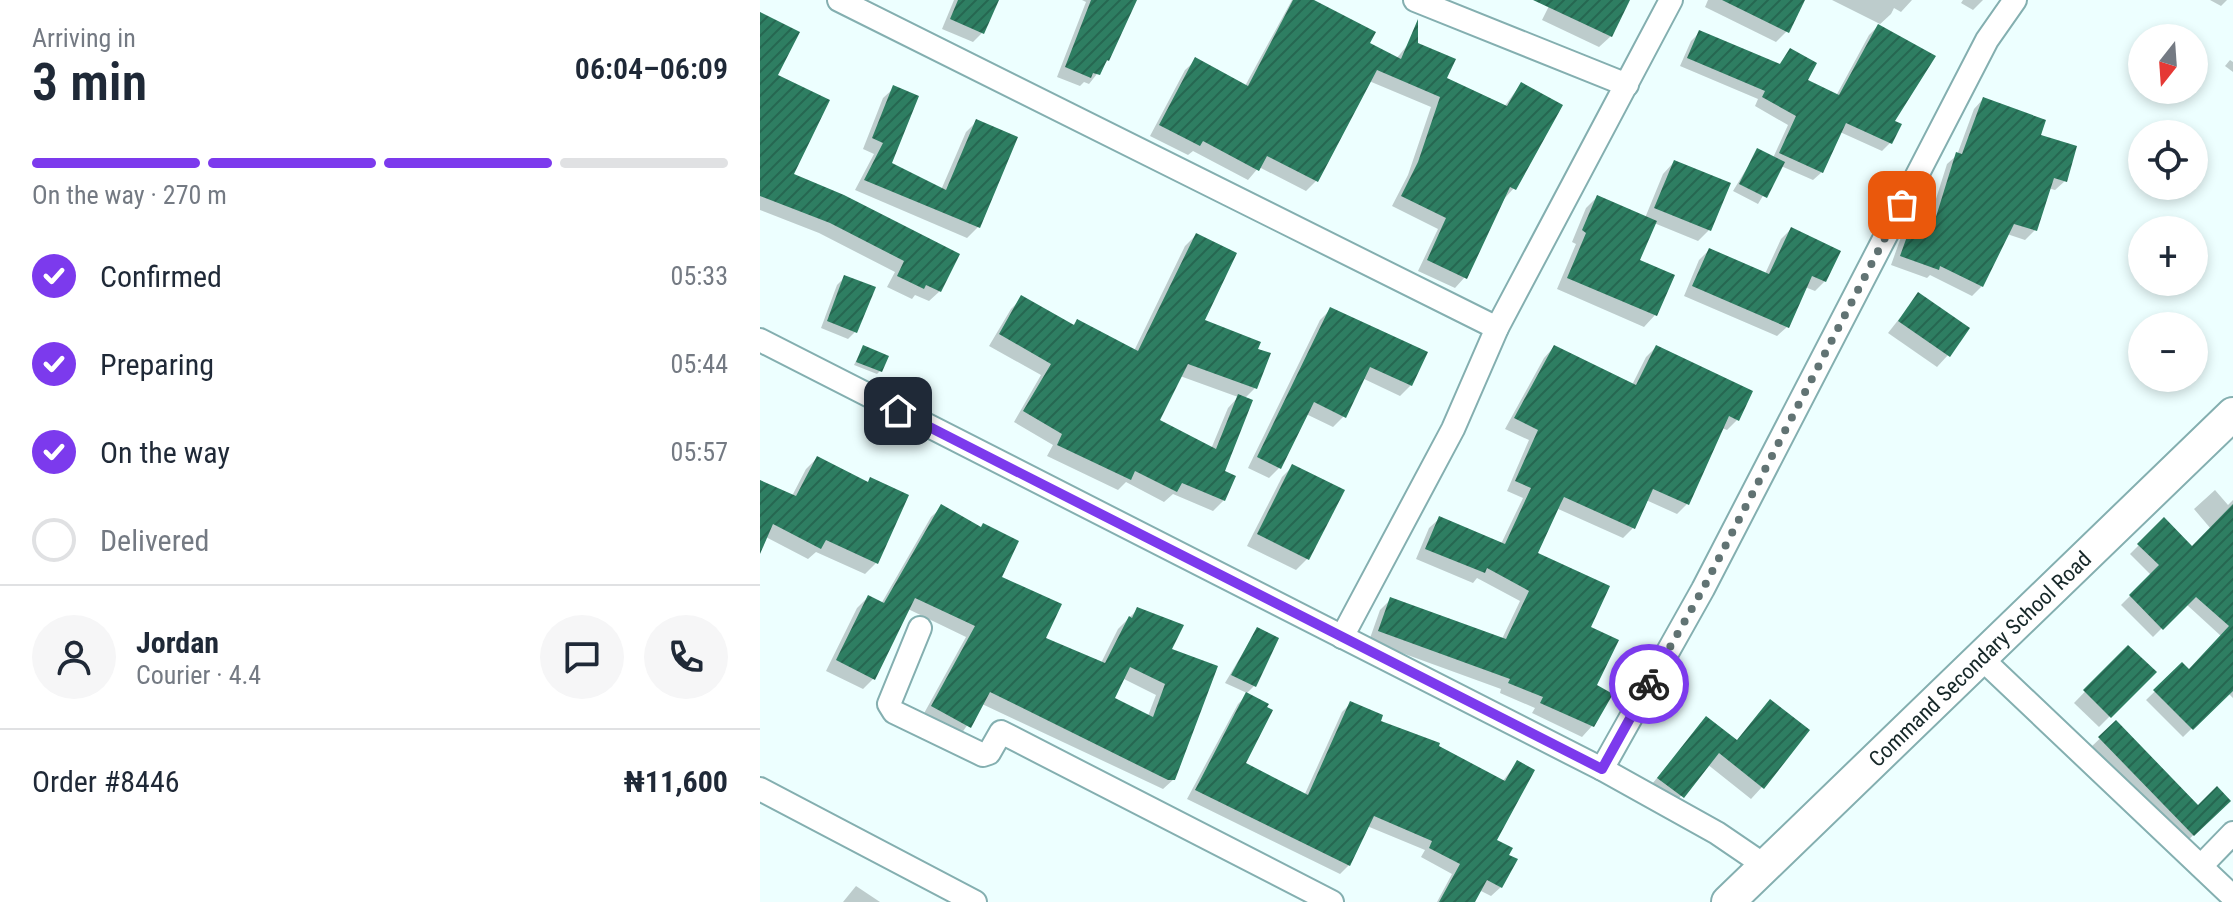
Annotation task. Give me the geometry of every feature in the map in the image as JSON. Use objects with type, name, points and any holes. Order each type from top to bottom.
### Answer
[{"type":"main road","name":"Command Secondary School Road","points":[[1728,902],[1979,656],[2233,414]]},
{"type":"street","points":[[839,0],[1497,328]]},
{"type":"street","points":[[1415,0],[1627,85]]},
{"type":"street","points":[[1342,637],[1453,429],[1497,328],[1671,0]]},
{"type":"street","points":[[1602,769],[1710,575],[1987,40],[2015,0]]},
{"type":"street","points":[[760,340],[1602,769],[1717,833],[1764,865]]},
{"type":"street","points":[[920,628],[889,704],[894,712],[983,755],[989,753],[1001,732],[1332,902]]},
{"type":"street","points":[[1979,656],[2233,897]]},
{"type":"street","points":[[760,789],[975,902]]},
{"type":"street","points":[[2201,866],[2233,833]]},
{"type":"building","points":[[958,0],[999,0],[984,34],[950,19]]},
{"type":"building","points":[[1091,0],[1137,0],[1109,61],[1100,75],[1093,73],[1091,78],[1065,67]]},
{"type":"building","points":[[1293,0],[1314,0],[1376,32],[1370,43],[1401,59],[1418,19],[1418,43],[1456,59],[1447,78],[1507,106],[1521,82],[1563,105],[1516,190],[1510,187],[1467,279],[1427,260],[1446,218],[1401,196],[1418,162],[1440,97],[1377,70],[1318,182],[1267,156],[1259,171],[1203,141],[1200,146],[1159,125],[1195,57],[1248,86]]},
{"type":"building","points":[[1533,0],[1630,0],[1612,37]]},
{"type":"building","points":[[1722,0],[1805,0],[1789,33]]},
{"type":"building","points":[[760,12],[800,32],[778,75],[830,100],[794,174],[844,195],[960,254],[941,292],[926,285],[924,289],[897,276],[904,261],[830,223],[760,196]]},
{"type":"building","points":[[1878,24],[1936,56],[1895,121],[1902,124],[1892,144],[1846,123],[1823,173],[1779,153],[1796,116],[1762,97],[1765,91],[1687,58],[1699,30],[1780,64],[1790,48],[1817,63],[1808,80],[1839,95]]},
{"type":"building","points":[[893,85],[919,96],[892,163],[946,190],[976,119],[1018,137],[980,228],[864,180],[883,143],[872,138]]},
{"type":"building","points":[[1983,97],[2046,120],[2041,135],[2077,146],[2067,182],[2054,178],[2037,231],[2014,224],[1983,287],[1940,266],[1939,270],[1900,256],[1915,214],[1935,220],[1956,152],[1962,154]]},
{"type":"building","points":[[1757,148],[1785,162],[1767,198],[1739,184]]},
{"type":"building","points":[[1674,160],[1731,183],[1711,231],[1654,208]]},
{"type":"building","points":[[1597,195],[1657,221],[1640,260],[1675,275],[1657,316],[1567,278],[1586,233],[1582,230]]},
{"type":"building","points":[[1791,227],[1841,251],[1826,282],[1812,276],[1789,328],[1692,286],[1709,248],[1769,274]]},
{"type":"building","points":[[1196,233],[1237,253],[1205,320],[1261,342],[1258,349],[1271,353],[1257,389],[1188,364],[1160,420],[1216,449],[1238,394],[1253,400],[1225,471],[1236,476],[1225,501],[1182,483],[1177,492],[1135,471],[1131,480],[1057,445],[1062,434],[1023,411],[1051,364],[999,334],[1021,295],[1074,325],[1077,319],[1138,351]]},
{"type":"building","points":[[844,275],[876,287],[857,333],[827,321]]},
{"type":"building","points":[[1918,292],[1970,328],[1950,357],[1898,321]]},
{"type":"building","points":[[1330,307],[1428,352],[1412,386],[1370,367],[1346,418],[1314,402],[1281,469],[1257,457]]},
{"type":"building","points":[[863,345],[889,356],[882,372],[856,362]]},
{"type":"building","points":[[1554,345],[1636,385],[1656,345],[1753,391],[1739,421],[1729,416],[1689,505],[1653,489],[1635,529],[1564,497],[1561,503],[1538,553],[1610,586],[1591,627],[1619,640],[1597,685],[1613,694],[1594,727],[1540,703],[1543,697],[1508,683],[1510,679],[1378,631],[1390,597],[1506,639],[1529,591],[1487,568],[1485,573],[1425,549],[1439,516],[1505,544],[1531,488],[1515,481],[1538,430],[1514,418]]},
{"type":"building","points":[[817,456],[868,482],[870,477],[909,495],[878,564],[826,540],[821,549],[773,524],[760,554],[760,480],[796,496]]},
{"type":"building","points":[[1292,464],[1345,490],[1309,560],[1257,534]]},
{"type":"building","points":[[941,504],[981,527],[983,523],[1019,541],[1002,577],[1062,604],[1046,638],[1105,663],[1129,616],[1132,618],[1137,607],[1184,625],[1172,649],[1218,666],[1175,780],[1168,780],[990,692],[971,728],[931,706],[975,626],[915,598],[875,680],[836,660],[868,595],[884,603]],"holes":[[[1130,667],[1165,684],[1153,717],[1115,698]]]},
{"type":"building","points":[[2233,504],[2233,691],[2193,730],[2153,690],[2182,662],[2189,669],[2229,626],[2196,597],[2163,630],[2129,595],[2159,565],[2137,544],[2164,517],[2192,546]]},
{"type":"building","points":[[1257,627],[1279,638],[1256,687],[1231,675]]},
{"type":"building","points":[[2128,645],[2157,672],[2111,718],[2083,690]]},
{"type":"building","points":[[1246,692],[1269,704],[1267,707],[1273,710],[1246,763],[1308,795],[1350,701],[1383,715],[1381,721],[1440,743],[1439,746],[1505,781],[1517,760],[1535,770],[1497,840],[1513,848],[1509,855],[1518,859],[1502,888],[1487,880],[1475,902],[1439,902],[1460,864],[1429,848],[1432,841],[1374,816],[1350,866],[1195,790]]},
{"type":"building","points":[[1770,699],[1810,730],[1764,789],[1719,753],[1684,798],[1657,778],[1706,716],[1737,740]]},
{"type":"building","points":[[2116,720],[2198,805],[2217,786],[2231,801],[2194,836],[2098,737]]},
{"type":"way so far","points":[[1649,684],[1703,589],[1902,205]]},
{"type":"route","points":[[898,411],[1602,769],[1649,684]]}]
